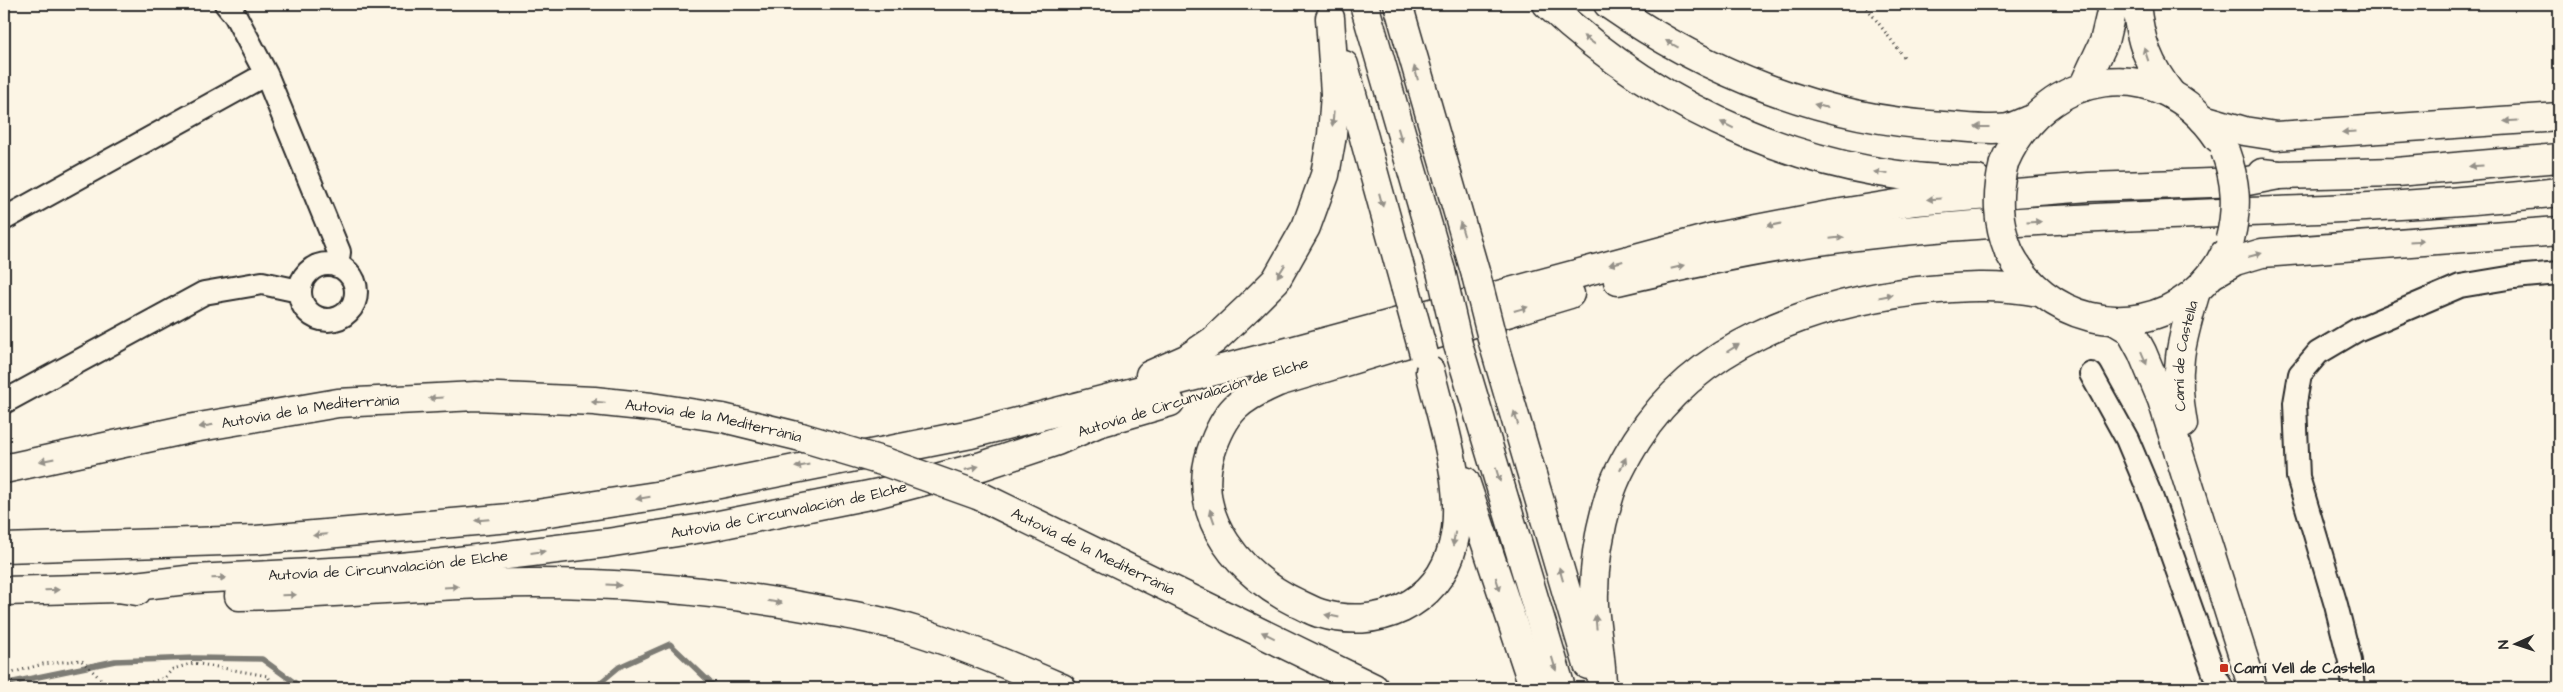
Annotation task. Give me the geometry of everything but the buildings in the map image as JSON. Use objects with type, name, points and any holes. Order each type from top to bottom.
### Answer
[{"type":"main road","points":[[1364,4],[1441,271],[1449,338],[1561,688]]},
{"type":"main road","points":[[1398,4],[1476,275],[1493,342],[1595,688]]},
{"type":"main road","points":[[1547,4],[1575,30],[1638,77],[1687,106],[1738,131],[1829,161],[1872,171],[1945,180],[2251,172],[2279,175],[2396,172],[2559,158]]},
{"type":"main road","points":[[1608,4],[1667,42],[1708,64],[1760,86],[1805,102],[1857,115],[1921,125],[2008,128],[2029,120]]},
{"type":"main road","points":[[2083,87],[2104,42],[2113,4]]},
{"type":"main road","points":[[2136,4],[2142,40],[2148,61],[2156,76],[2172,95],[2203,118],[2244,131],[2276,136],[2559,117]]},
{"type":"main road","points":[[1055,413],[1186,359],[1214,340],[1276,280],[1306,228],[1325,175],[1335,94],[1328,11]]},
{"type":"main road","points":[[1328,11],[1427,362],[1502,596],[1534,688]]},
{"type":"main road","points":[[2172,95],[2155,88],[2128,82],[2101,82],[2083,87],[2054,100],[2029,120],[2019,133],[2004,163],[1998,199],[1999,217],[2009,252],[2022,274],[2039,292],[2052,302],[2074,313],[2115,321],[2144,318],[2158,314],[2178,304],[2203,283],[2235,261],[2262,253],[2559,231]]},
{"type":"main road","name":"Camí de Castella","points":[[2199,511],[2177,394],[2179,352],[2203,283],[2230,239],[2236,203],[2235,185],[2225,151],[2203,118]]},
{"type":"main road","points":[[4,548],[256,540],[510,518],[678,492],[971,434],[1710,238],[1829,214],[1915,201],[2089,187],[2242,182],[2279,175]]},
{"type":"main road","points":[[1427,362],[1454,472],[1457,511],[1454,544],[1443,573],[1427,593],[1410,604],[1376,617],[1340,618],[1318,613],[1282,596],[1263,583],[1244,566],[1222,539],[1211,515],[1205,485],[1209,459],[1218,430],[1233,410],[1248,395],[1278,382],[1449,338],[1610,283],[1714,258],[1833,239],[2018,223],[2399,206],[2559,192]]},
{"type":"main road","points":[[1602,688],[1594,575],[1597,550],[1611,492],[1627,456],[1652,417],[1678,388],[1712,361],[1746,340],[1780,325],[1844,305],[1899,294],[1939,289],[2019,288],[2039,292]]},
{"type":"main road","name":"Camí de Castella","points":[[2115,321],[2130,330],[2142,352],[2162,400],[2199,511],[2252,688]]},
{"type":"main road","name":"Autovía de Circunvalación de Elche","points":[[118,588],[195,579],[369,570],[442,563],[607,543],[709,527],[879,493],[964,471],[1057,440],[1098,423],[1332,353],[1449,338]]},
{"type":"main road","name":"Autovia de la Mediterrània","points":[[4,468],[188,429],[338,404],[476,396],[594,401],[723,418],[801,437],[885,462],[980,496],[1374,688]]},
{"type":"main road","points":[[4,591],[118,588],[190,597],[319,594],[532,583],[613,585],[737,595],[844,614],[912,630],[990,657],[1062,688]]},
{"type":"street","points":[[226,4],[235,15],[266,74],[339,252],[329,265],[306,275],[299,291],[304,308],[310,314],[326,321],[343,316],[354,302],[355,285],[351,276],[329,265]]},
{"type":"street","points":[[4,219],[266,74]]},
{"type":"street","points":[[2353,688],[2350,661],[2336,605],[2298,477],[2295,403],[2300,374],[2318,353],[2357,330],[2460,286],[2514,277],[2559,273]]},
{"type":"street","points":[[4,402],[204,293],[262,283],[299,291]]},
{"type":"street","points":[[2091,374],[2127,439],[2151,496],[2215,676],[2222,688]]},
{"type":"path","points":[[1864,4],[1904,56]]},
{"type":"path","points":[[4,675],[43,664],[81,660],[108,686],[146,684],[164,678],[173,669],[194,663],[268,676],[274,688]]},
{"type":"waterway","points":[[594,688],[619,667],[670,644],[716,688]]},
{"type":"waterway","points":[[4,684],[115,661],[194,658],[262,659],[302,688]]},
{"type":"place","name":"Camí Vell de Castella","points":[[2224,668]]}]
